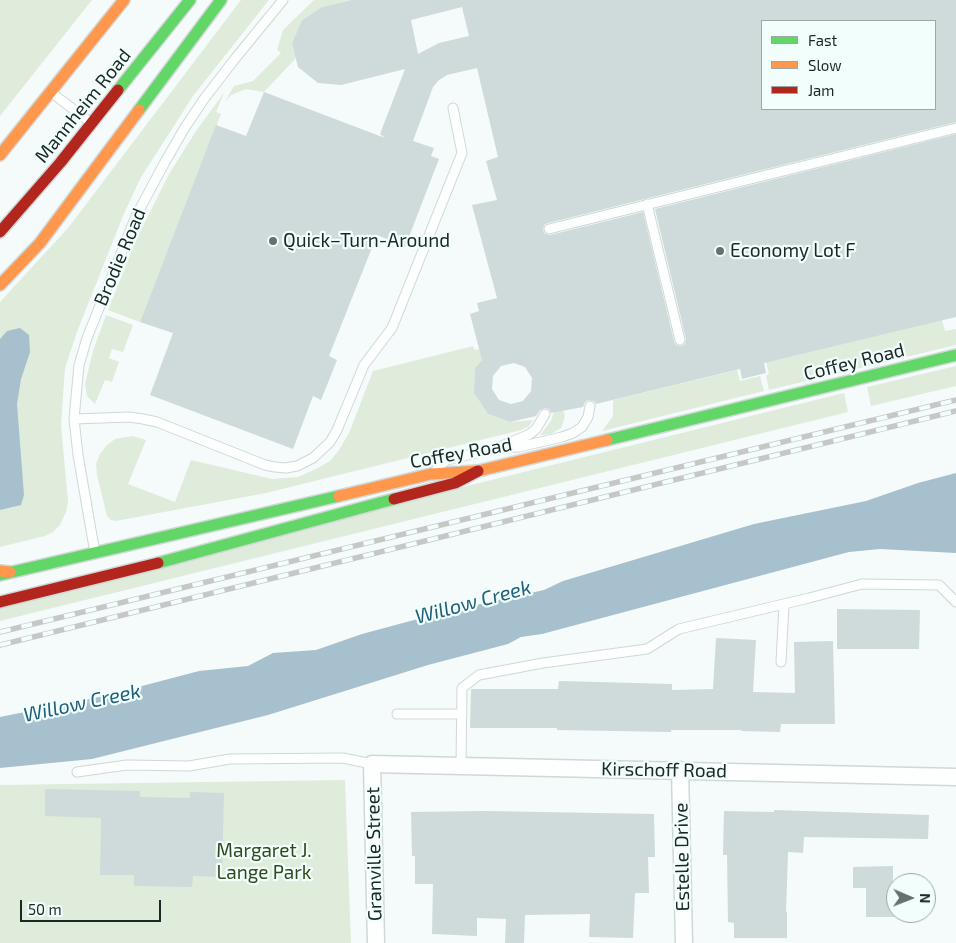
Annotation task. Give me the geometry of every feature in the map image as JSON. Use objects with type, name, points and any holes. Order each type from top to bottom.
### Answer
[{"type":"main road","name":"Mannheim Road","points":[[0,154],[124,0]]},
{"type":"main road","name":"Mannheim Road","points":[[0,232],[60,163],[190,0]]},
{"type":"main road","points":[[0,285],[40,243],[221,0]]},
{"type":"main road","name":"Coffey Road","points":[[3,573],[431,474],[478,471],[956,355]]},
{"type":"main road","points":[[0,602],[137,569],[445,486],[478,471]]},
{"type":"street","name":"Kirschoff Road","points":[[372,764],[956,777]]},
{"type":"street","name":"Granville Street","points":[[372,764],[376,943]]},
{"type":"street","name":"Estelle Drive","points":[[680,770],[684,943]]},
{"type":"lane","name":"Brodie Road","points":[[95,553],[78,455],[74,419],[78,373],[87,338],[136,216],[184,129],[234,60],[283,0]]},
{"type":"lane","points":[[51,92],[92,123]]},
{"type":"lane","points":[[74,419],[129,417],[157,422],[264,465],[276,467],[297,466],[313,458],[330,442],[364,364],[392,328],[462,153],[453,108]]},
{"type":"lane","points":[[549,229],[956,128]]},
{"type":"lane","points":[[647,204],[680,340]]},
{"type":"lane","points":[[497,448],[519,448],[573,433],[582,427],[588,417],[590,406]]},
{"type":"lane","points":[[431,474],[447,460],[497,448],[530,434],[536,429],[545,414]]},
{"type":"lane","points":[[461,765],[462,688],[479,675],[543,663],[647,650],[679,629],[862,584],[939,585],[956,602]]},
{"type":"lane","points":[[781,662],[784,604]]},
{"type":"lane","points":[[397,714],[462,714]]},
{"type":"lane","points":[[77,772],[127,765],[189,766],[230,759],[343,758],[372,764]]},
{"type":"green space","points":[[0,0],[92,0],[0,116]]},
{"type":"green space","points":[[241,0],[269,0],[193,96],[140,179],[123,216],[77,332],[65,368],[61,425],[68,502],[66,512],[60,525],[53,532],[45,536],[0,547],[0,302],[68,228]]},
{"type":"green space","points":[[314,0],[350,0],[322,7],[302,20],[292,43],[296,58],[264,92],[246,89],[231,95],[225,102],[234,86],[253,81],[281,53],[277,50],[283,30]]},
{"type":"green space","points":[[224,93],[216,112],[221,114],[140,322],[108,310],[137,238],[169,174],[196,131]]},
{"type":"green space","points":[[106,315],[133,325],[123,352],[112,349],[109,358],[119,362],[112,382],[105,380],[95,404],[87,396],[85,384],[93,351]]},
{"type":"green space","points":[[942,320],[945,331],[956,329],[956,345],[769,390],[766,376],[769,374],[766,362]]},
{"type":"green space","points":[[473,346],[475,350],[490,347],[491,350],[475,368],[474,393],[488,414],[510,422],[533,420],[529,426],[521,430],[266,493],[116,521],[111,520],[107,516],[96,464],[100,454],[115,439],[132,436],[146,440],[128,484],[175,502],[191,460],[272,479],[298,477],[330,461],[339,450],[349,433],[373,371]]},
{"type":"green space","points":[[956,366],[956,386],[871,406],[867,387]]},
{"type":"green space","points":[[737,370],[740,381],[760,376],[764,391],[602,431],[613,416],[613,400]]},
{"type":"green space","points":[[844,393],[848,412],[0,621],[0,609],[398,503]]},
{"type":"green space","points":[[563,410],[565,416],[561,428],[551,434],[540,435],[551,421],[554,412]]},
{"type":"green space","name":"Margaret J. Lange Park","points":[[345,780],[351,943],[0,943],[0,785]]},
{"type":"water","points":[[20,328],[29,335],[30,352],[21,379],[17,404],[24,495],[21,505],[0,510],[0,339],[7,331]]},
{"type":"water","name":"Willow Creek","points":[[956,473],[956,553],[880,549],[849,552],[542,634],[521,637],[508,644],[428,665],[268,715],[92,759],[0,768],[0,717],[104,696],[199,671],[248,666],[273,653],[316,650],[362,634],[440,613],[544,590],[563,581],[754,524],[866,501],[918,483]]},
{"type":"building","name":"Economy Lot F","points":[[351,0],[956,0],[956,122],[548,223],[544,225],[543,230],[545,234],[550,235],[643,212],[674,341],[676,345],[681,346],[685,344],[686,339],[655,209],[956,134],[956,317],[764,363],[766,373],[742,379],[740,369],[596,404],[594,401],[588,400],[583,407],[551,413],[549,409],[545,408],[540,410],[536,416],[510,422],[488,414],[474,393],[475,368],[482,360],[470,314],[479,311],[477,303],[497,298],[472,205],[497,200],[486,161],[498,157],[477,68],[447,75],[433,87],[413,141],[434,148],[431,156],[439,159],[405,247],[377,235],[329,356],[337,360],[321,400],[313,396],[293,449],[150,395],[173,333],[140,322],[216,125],[246,136],[264,92],[385,138],[380,134],[405,69],[341,85],[318,83],[298,67],[292,43],[302,20],[322,7]],"holes":[[[462,7],[469,36],[439,43],[418,54],[411,20]],[[514,363],[525,367],[532,378],[531,391],[523,401],[511,404],[499,400],[492,389],[493,376],[501,366]]]},
{"type":"building","points":[[837,609],[920,610],[919,649],[837,649]]},
{"type":"building","points":[[716,638],[756,640],[753,692],[795,693],[794,642],[833,641],[835,724],[781,724],[780,732],[470,728],[471,689],[558,689],[559,681],[672,684],[672,690],[713,689]]},
{"type":"building","points":[[45,789],[140,791],[140,797],[190,798],[190,792],[224,793],[222,877],[193,876],[192,887],[134,886],[134,875],[100,875],[101,818],[45,816]]},
{"type":"building","points":[[774,810],[929,815],[928,839],[804,837],[803,853],[788,852],[787,938],[734,938],[734,923],[728,922],[727,855],[723,855],[724,811],[774,812]]},
{"type":"building","points":[[484,811],[654,814],[655,857],[648,857],[649,893],[635,893],[633,938],[589,937],[590,914],[525,915],[524,943],[505,943],[506,919],[477,918],[477,936],[432,934],[433,884],[415,884],[415,856],[412,856],[411,812]]},
{"type":"building","points":[[893,866],[893,873],[886,873],[886,917],[866,917],[866,888],[853,888],[853,867]]},
{"type":"railway","points":[[0,632],[956,400]]},
{"type":"railway","points":[[0,645],[956,411]]},
{"type":"traffic: fast","points":[[118,90],[190,0]]},
{"type":"traffic: fast","points":[[139,110],[221,0]]},
{"type":"traffic: fast","points":[[607,440],[956,355]]},
{"type":"traffic: fast","points":[[0,575],[339,496]]},
{"type":"traffic: fast","points":[[158,563],[394,499]]},
{"type":"traffic: slow","points":[[0,155],[124,0]]},
{"type":"traffic: slow","points":[[0,285],[40,243],[139,110]]},
{"type":"traffic: slow","points":[[339,496],[431,474],[478,471],[607,440]]},
{"type":"traffic: slow","points":[[0,571],[10,572]]},
{"type":"traffic: jam","points":[[0,232],[60,163],[118,90]]},
{"type":"traffic: jam","points":[[394,499],[455,483],[478,471]]},
{"type":"traffic: jam","points":[[0,602],[158,563]]},
{"type":"place","name":"Quick–Turn-Around","points":[[273,241]]},
{"type":"place","name":"Economy Lot F","points":[[720,251]]}]
